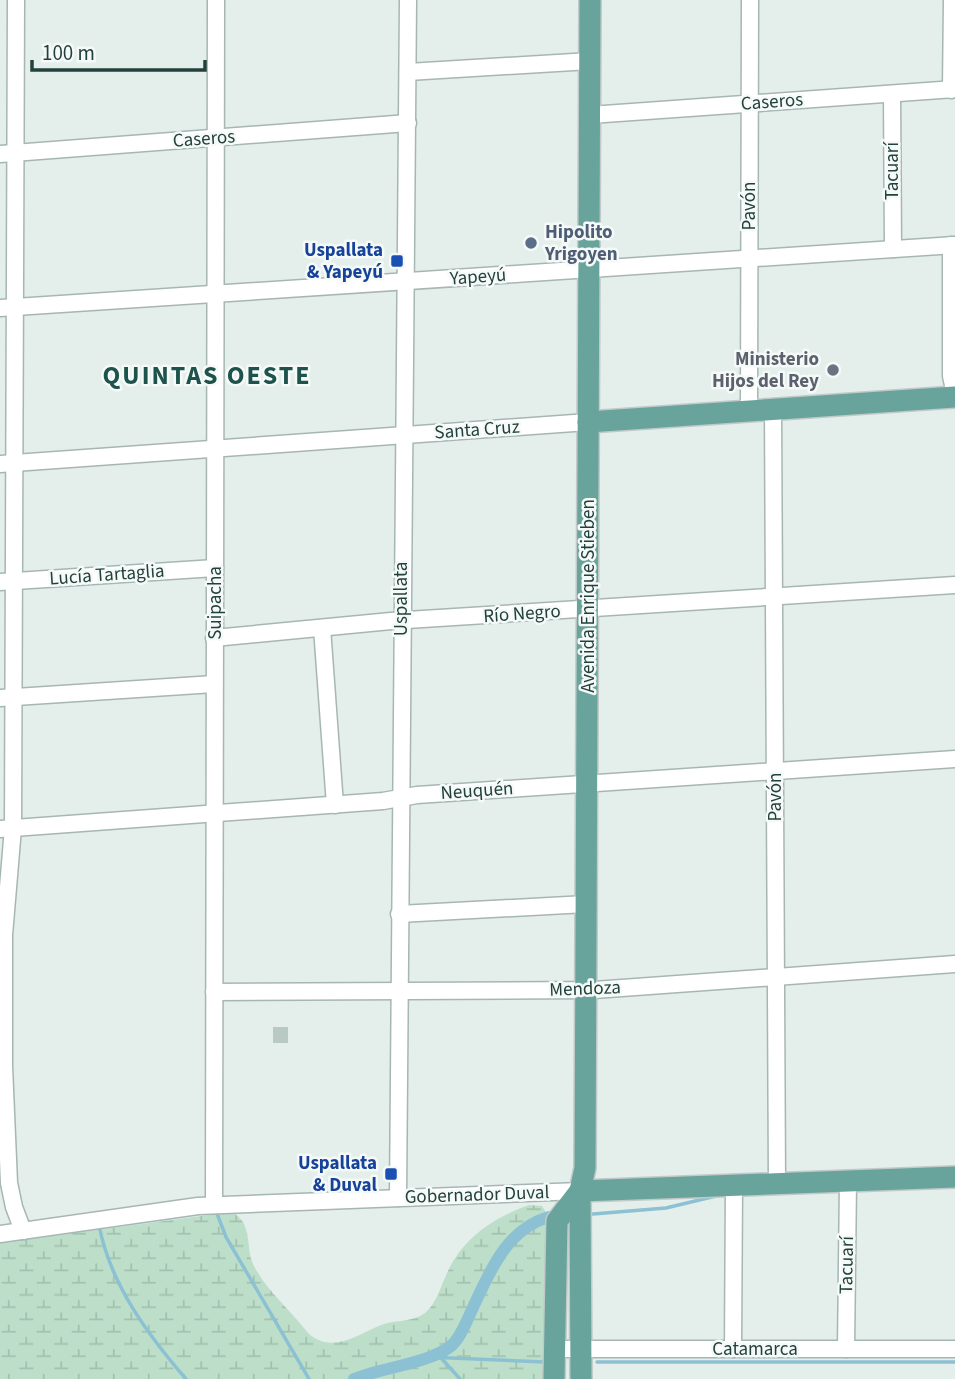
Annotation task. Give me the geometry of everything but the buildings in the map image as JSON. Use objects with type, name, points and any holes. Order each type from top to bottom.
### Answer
[{"type":"main road","name":"Avenida Enrique Stieben","points":[[580,1379],[580,1191],[585,1174],[590,0]]},
{"type":"main road","name":"Santa Cruz","points":[[588,422],[955,396]]},
{"type":"main road","name":"Gobernador Duval","points":[[580,1191],[955,1177]]},
{"type":"main road","name":"Avenida Enrique Stieben","points":[[554,1379],[557,1221],[580,1191]]},
{"type":"street","points":[[16,0],[8,154],[4,1066],[9,1183],[23,1231]]},
{"type":"street","name":"Suipacha","points":[[214,1205],[216,0]]},
{"type":"street","name":"Uspallata","points":[[397,1198],[408,0]]},
{"type":"street","name":"Pavón","points":[[749,411],[750,0]]},
{"type":"street","points":[[952,0],[953,90]]},
{"type":"street","points":[[408,72],[590,61]]},
{"type":"street","name":"Caseros","points":[[590,115],[953,90]]},
{"type":"street","name":"Tacuarí","points":[[892,94],[892,249]]},
{"type":"street","name":"Caseros","points":[[8,154],[408,123]]},
{"type":"street","points":[[953,245],[951,376],[955,396]]},
{"type":"street","name":"Yapeyú","points":[[8,308],[953,245]]},
{"type":"street","name":"Pavón","points":[[774,409],[777,1184]]},
{"type":"street","name":"Santa Cruz","points":[[7,463],[588,422]]},
{"type":"street","name":"Lucía Tartaglia","points":[[7,581],[215,568]]},
{"type":"street","name":"Río Negro","points":[[214,638],[401,621],[955,585]]},
{"type":"street","points":[[322,628],[335,805]]},
{"type":"street","points":[[7,697],[214,684]]},
{"type":"street","name":"Neuquén","points":[[7,829],[335,805],[417,795],[955,759]]},
{"type":"street","points":[[399,914],[586,904]]},
{"type":"street","name":"Mendoza","points":[[214,992],[586,990],[955,964]]},
{"type":"street","name":"Tacuarí","points":[[846,1349],[848,1181]]},
{"type":"street","points":[[733,1349],[734,1185]]},
{"type":"street","name":"Gobernador Duval","points":[[0,1234],[214,1205],[580,1191]]},
{"type":"street","name":"Catamarca","points":[[555,1349],[955,1349]]},
{"type":"green space","points":[[529,1205],[542,1206],[549,1217],[546,1379],[0,1379],[0,1243],[216,1214],[235,1214],[244,1224],[251,1258],[258,1273],[309,1334],[328,1343],[356,1337],[384,1324],[425,1313],[436,1299],[455,1259],[472,1238],[493,1222]]},
{"type":"waterway","points":[[593,1214],[666,1208],[716,1196]]},
{"type":"waterway","points":[[216,1211],[226,1237],[309,1379]]},
{"type":"waterway","points":[[354,1379],[431,1357],[451,1346],[462,1331],[491,1270],[509,1243],[534,1223],[549,1217]]},
{"type":"waterway","points":[[99,1225],[112,1268],[132,1308],[186,1379]]},
{"type":"waterway","points":[[427,1357],[545,1362]]},
{"type":"waterway","points":[[441,1358],[460,1379]]},
{"type":"waterway","points":[[597,1362],[955,1362]]},
{"type":"place","name":"Hipolito Yrigoyen","points":[[531,243]]},
{"type":"place","name":"Uspallata & Yapeyú","points":[[397,261]]},
{"type":"place","name":"Ministerio Hijos del Rey","points":[[833,370]]},
{"type":"place","name":"Uspallata & Duval","points":[[391,1174]]},
{"type":"district","name":"QUINTAS OESTE","points":[[207,375]]}]
